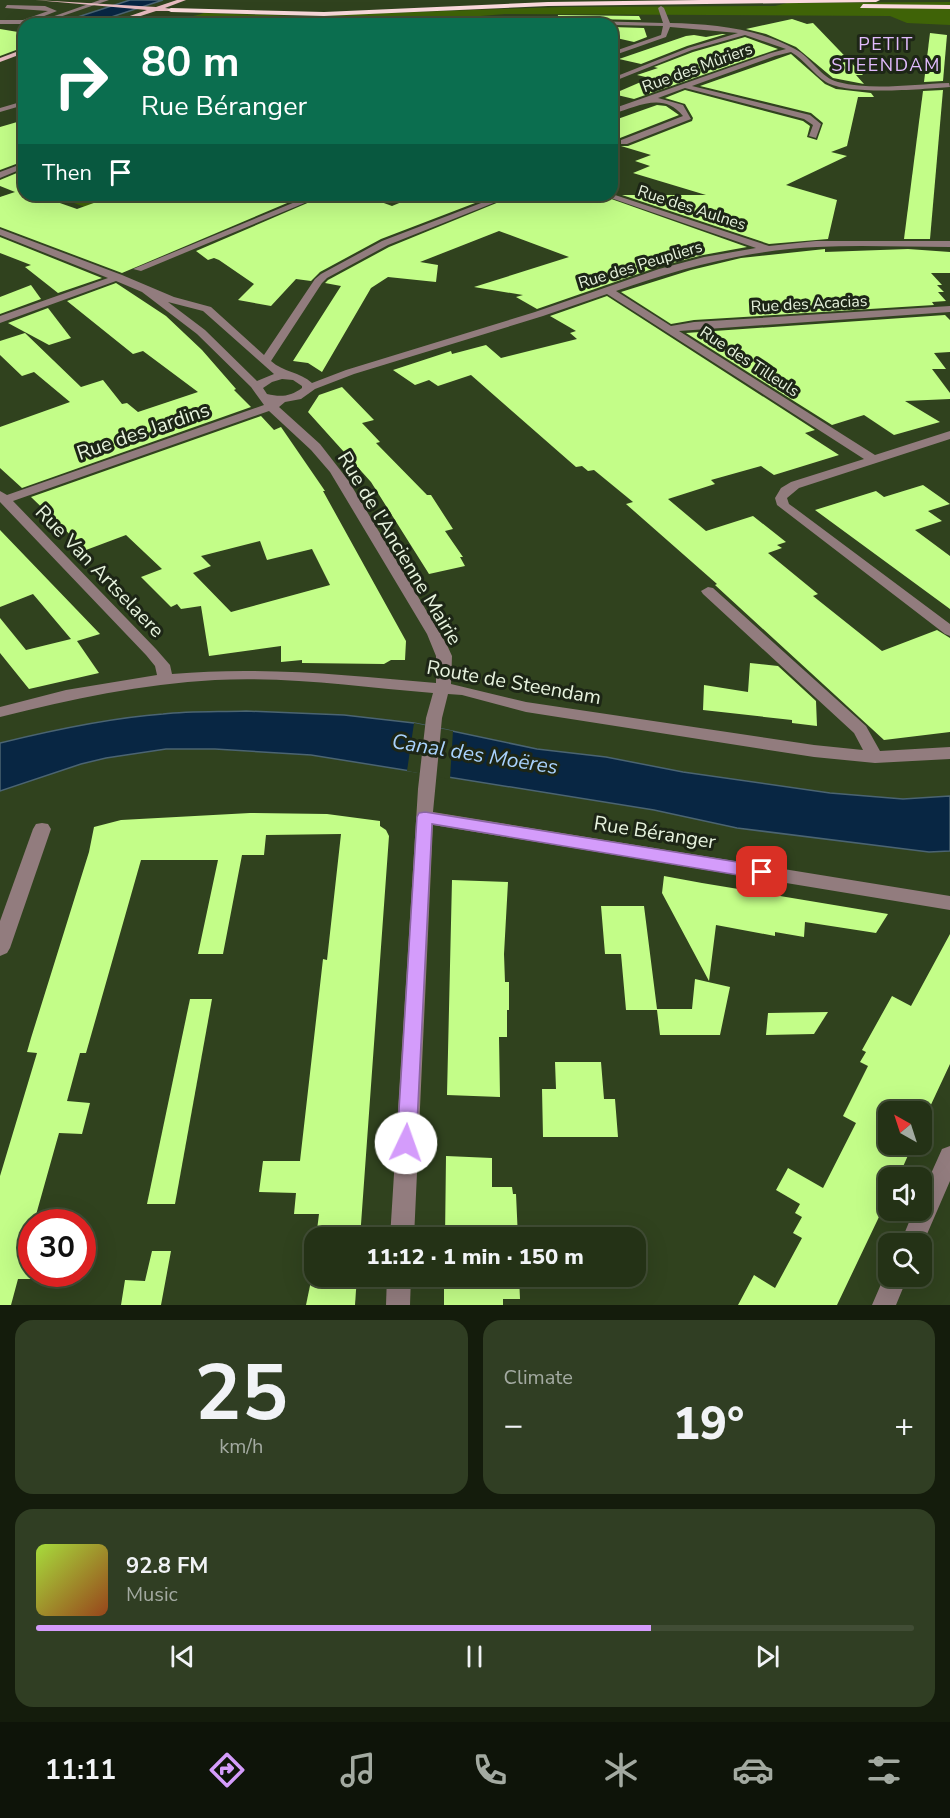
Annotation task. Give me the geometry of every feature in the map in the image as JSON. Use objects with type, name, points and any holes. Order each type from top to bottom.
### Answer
[{"type":"highway","points":[[155,7],[179,5],[294,10],[532,0]]},
{"type":"highway","points":[[179,5],[312,14],[472,7],[876,0]]},
{"type":"highway","points":[[472,7],[732,4],[950,7]]},
{"type":"main road","points":[[38,0],[93,2]]},
{"type":"main road","points":[[105,2],[155,7]]},
{"type":"main road","points":[[105,2],[142,8],[155,7]]},
{"type":"main road","points":[[143,18],[179,5]]},
{"type":"main road","points":[[126,18],[155,7]]},
{"type":"main road","points":[[0,62],[18,55]]},
{"type":"street","points":[[49,18],[93,2],[105,2]]},
{"type":"street","points":[[0,18],[14,12],[13,8],[8,7],[45,8],[54,11],[35,18]]},
{"type":"street","points":[[618,52],[660,39],[665,35],[667,24],[661,8]]},
{"type":"street","points":[[0,22],[18,22]]},
{"type":"street","points":[[618,23],[710,27],[747,33],[793,50],[808,60],[827,80],[836,84],[857,86],[950,85]]},
{"type":"street","points":[[9,32],[18,29]]},
{"type":"street","points":[[618,78],[690,49],[747,33]]},
{"type":"street","name":"Rue des Mûriers","points":[[618,110],[773,54],[793,50]]},
{"type":"street","points":[[684,86],[811,118],[817,124],[813,136]]},
{"type":"street","points":[[624,142],[688,117],[680,106],[650,98]]},
{"type":"street","points":[[0,110],[18,106]]},
{"type":"street","points":[[0,176],[18,168]]},
{"type":"street","name":"Rue des Aulnes","points":[[618,199],[768,249]]},
{"type":"street","points":[[138,269],[305,201]]},
{"type":"street","points":[[265,361],[318,281],[324,276],[385,243],[495,201]]},
{"type":"street","name":"Rue de l'Ancienne Mairie","points":[[0,232],[212,312],[273,369],[306,382],[294,410],[307,438]]},
{"type":"street","name":"Rue des Peupliers","points":[[300,394],[350,372],[447,340],[498,327],[682,265],[768,249],[839,243],[950,244]]},
{"type":"street","points":[[0,320],[119,277]]},
{"type":"street","name":"Rue de l'Ancienne Mairie","points":[[144,288],[187,320],[260,392],[271,406],[325,457],[346,487],[441,648],[446,671],[434,718],[426,789],[403,1227]]},
{"type":"street","name":"Rue des Tilleuls","points":[[608,290],[873,459]]},
{"type":"street","name":"Rue des Acacias","points":[[671,329],[704,324],[950,309]]},
{"type":"street","points":[[187,320],[196,312],[212,312]]},
{"type":"street","name":"Rue des Peupliers","points":[[260,392],[265,380],[350,372]]},
{"type":"street","points":[[260,392],[277,400],[300,394]]},
{"type":"street","name":"Rue des Jardins","points":[[2,498],[300,394]]},
{"type":"street","points":[[950,435],[795,485],[782,494],[781,501],[791,513],[950,631]]},
{"type":"street","name":"Rue Van Artselaere","points":[[2,498],[151,652],[162,665],[165,679]]},
{"type":"street","points":[[708,591],[860,730],[875,757]]},
{"type":"street","name":"Route de Steendam","points":[[0,712],[112,686],[165,679],[217,675],[284,676],[442,687],[554,711],[804,750],[875,757],[950,753]]},
{"type":"street","name":"Rue Béranger","points":[[425,817],[950,903]]},
{"type":"street","points":[[0,948],[42,829]]},
{"type":"street","points":[[916,1233],[950,1156]]},
{"type":"street","points":[[398,1305],[399,1287]]},
{"type":"street","points":[[884,1305],[892,1287]]},
{"type":"green space","points":[[950,2],[950,25],[907,23],[890,16],[505,14],[463,18],[159,18],[189,17],[204,13],[298,16],[563,7],[775,6],[787,3]]},
{"type":"green space","points":[[68,201],[100,201],[85,207]]},
{"type":"water","points":[[130,0],[163,0],[108,18],[74,18]]},
{"type":"water","name":"Canal des Moëres","points":[[246,711],[344,715],[414,723],[537,749],[606,757],[683,772],[830,793],[903,799],[950,796],[950,851],[929,852],[737,828],[654,810],[311,755],[215,749],[166,749],[81,764],[0,791],[0,743],[122,718],[183,712]]},
{"type":"pier","points":[[414,723],[453,731],[450,779],[407,771]]},
{"type":"building","points":[[558,15],[639,16],[641,20],[618,18],[558,18]]},
{"type":"building","points":[[792,19],[807,24],[813,23],[863,75],[856,75],[864,84],[833,78],[796,47],[766,34],[746,29]]},
{"type":"building","points":[[618,27],[644,28],[647,37],[634,42],[618,38]]},
{"type":"building","points":[[0,29],[18,32],[18,49],[0,56]]},
{"type":"building","points":[[930,33],[947,35],[943,81],[924,82]]},
{"type":"building","points":[[726,34],[641,64],[619,59],[686,36],[706,37]]},
{"type":"building","points":[[745,37],[778,49],[634,99],[618,95],[618,92],[650,78],[637,75],[693,52]]},
{"type":"building","points":[[791,54],[825,84],[836,89],[871,93],[874,97],[858,97],[847,146],[831,152],[847,156],[786,185],[837,200],[828,239],[769,244],[622,195],[706,195],[633,173],[650,166],[635,161],[651,155],[621,146],[628,146],[692,121],[693,118],[685,104],[665,98],[685,90],[803,121],[810,126],[807,137],[817,140],[823,123],[811,113],[700,86]]},
{"type":"building","points":[[943,90],[930,239],[904,239],[923,91]]},
{"type":"building","points":[[657,105],[666,106],[679,115],[620,138],[620,146],[618,146],[618,119]]},
{"type":"building","points":[[18,122],[18,163],[0,170],[0,127]]},
{"type":"building","points":[[18,172],[18,201],[54,201],[77,209],[99,201],[292,201],[122,273],[0,227],[0,197],[15,192],[0,186],[0,180]]},
{"type":"building","points":[[312,201],[378,201],[392,206],[404,201],[480,201],[381,239],[320,272],[311,281],[296,279],[271,306],[238,300],[254,284],[219,260],[214,258],[208,260],[196,251]]},
{"type":"building","points":[[501,201],[617,201],[747,247],[703,255],[658,267],[537,309],[516,297],[523,295],[474,287],[569,257],[499,231],[420,262],[438,265],[436,282],[388,277],[371,288],[322,372],[308,363],[293,361],[341,286],[325,283],[389,247]]},
{"type":"building","points":[[0,237],[102,278],[58,293],[25,267],[31,265],[0,253]]},
{"type":"building","points":[[825,249],[825,252],[908,249],[950,252],[950,273],[931,273],[942,285],[937,285],[944,292],[938,292],[946,301],[932,302],[934,305],[694,320],[671,324],[621,292],[691,270],[741,258]]},
{"type":"building","points":[[116,283],[166,316],[202,350],[236,389],[234,390],[251,407],[22,488],[0,468],[0,427],[70,402],[34,372],[22,376],[0,355],[0,341],[25,333],[81,387],[103,380],[122,404],[127,403],[138,412],[198,392],[143,351],[133,354],[67,301]]},
{"type":"building","points":[[31,285],[41,299],[0,314],[0,297]]},
{"type":"building","points":[[607,296],[815,430],[805,433],[839,455],[774,475],[761,466],[711,480],[715,484],[668,499],[706,531],[753,516],[786,542],[777,545],[782,548],[768,553],[818,594],[813,596],[882,651],[937,630],[950,638],[950,732],[884,740],[715,585],[717,584],[626,504],[633,502],[594,470],[588,471],[582,466],[576,467],[471,375],[438,386],[429,380],[415,385],[393,370],[451,351],[452,354],[486,345],[501,358],[577,339],[570,333],[576,331],[550,316]]},
{"type":"building","points":[[48,308],[71,338],[49,345],[8,323]]},
{"type":"building","points":[[945,315],[950,320],[950,352],[934,353],[946,369],[932,369],[950,393],[950,399],[905,401],[940,422],[894,435],[864,415],[832,425],[686,333]]},
{"type":"building","points":[[342,387],[374,420],[362,423],[380,442],[376,443],[427,495],[431,495],[453,529],[445,531],[463,557],[460,557],[465,566],[429,574],[371,482],[308,412],[319,395]]},
{"type":"building","points":[[261,416],[274,430],[281,427],[325,491],[323,491],[406,641],[405,660],[391,660],[384,664],[302,663],[302,660],[281,662],[281,646],[209,656],[201,606],[181,609],[177,604],[171,607],[141,577],[162,569],[126,535],[86,550],[31,497]],"holes":[[[260,541],[267,560],[312,549],[330,585],[231,612],[193,573],[211,566],[201,556]]]},
{"type":"building","points":[[923,485],[950,504],[928,511],[942,521],[915,530],[950,556],[950,609],[815,510],[876,491],[884,497]]},
{"type":"building","points":[[0,530],[100,634],[77,641],[99,673],[29,689],[0,653],[0,618],[26,650],[71,639],[33,594],[0,607]]},
{"type":"building","points":[[750,663],[778,666],[816,701],[817,726],[792,723],[792,720],[703,710],[704,685],[748,692]]},
{"type":"building","points":[[250,813],[327,814],[380,821],[380,826],[386,830],[389,836],[361,1227],[317,1227],[319,1214],[294,1214],[296,1193],[259,1192],[263,1161],[300,1161],[323,959],[327,960],[341,834],[266,835],[264,855],[242,855],[223,954],[198,954],[218,860],[141,860],[86,1053],[80,1053],[67,1101],[90,1103],[82,1134],[59,1133],[38,1209],[18,1209],[18,1279],[11,1305],[0,1305],[0,1176],[37,1053],[27,1052],[89,852],[94,827],[121,820]]},
{"type":"building","points":[[664,876],[888,914],[876,933],[805,922],[804,937],[775,932],[775,936],[716,925],[709,981],[662,893]]},
{"type":"building","points":[[452,880],[508,882],[504,954],[505,982],[509,982],[509,1010],[507,1010],[507,1037],[499,1037],[500,1097],[447,1095]]},
{"type":"building","points":[[601,906],[644,906],[657,1009],[692,1009],[695,979],[730,987],[720,1035],[660,1035],[657,1010],[626,1010],[621,954],[605,954]]},
{"type":"building","points":[[950,934],[950,1064],[932,1102],[878,1101],[878,1155],[908,1155],[903,1167],[878,1167],[878,1219],[837,1305],[738,1305],[754,1275],[775,1288],[802,1238],[793,1233],[802,1217],[795,1213],[800,1204],[776,1190],[788,1168],[823,1188],[856,1123],[843,1116],[868,1066],[860,1062],[866,1052],[862,1050],[892,996],[911,1006]]},
{"type":"building","points":[[190,999],[212,999],[175,1204],[147,1204]]},
{"type":"building","points":[[828,1012],[814,1034],[766,1035],[768,1013]]},
{"type":"building","points":[[555,1062],[601,1062],[604,1099],[615,1099],[618,1137],[543,1137],[542,1089],[556,1089]]},
{"type":"building","points":[[446,1156],[492,1158],[492,1187],[512,1187],[513,1194],[516,1194],[518,1227],[445,1227]]},
{"type":"building","points":[[152,1251],[171,1251],[161,1305],[121,1305],[125,1280],[145,1281]]},
{"type":"building","points":[[310,1287],[356,1287],[355,1305],[306,1305]]},
{"type":"building","points":[[444,1287],[519,1287],[520,1299],[503,1299],[503,1305],[444,1305]]},
{"type":"district","name":"PETIT STEENDAM","points":[[886,54]]},
{"type":"route","points":[[406,1143],[425,817],[762,872]]}]
